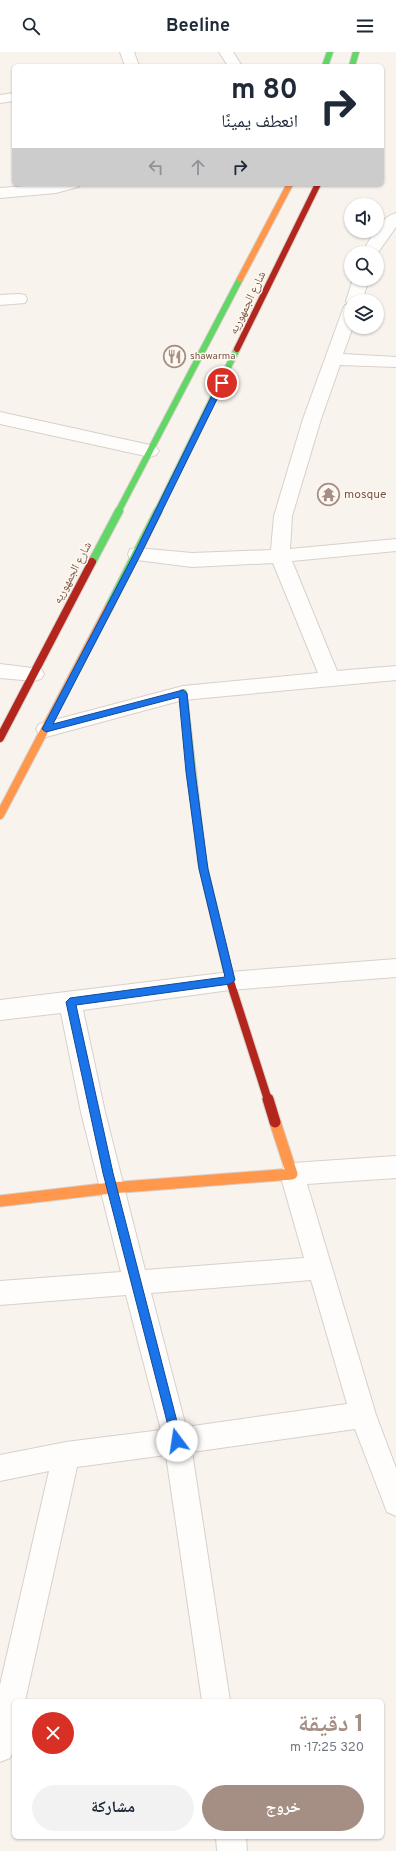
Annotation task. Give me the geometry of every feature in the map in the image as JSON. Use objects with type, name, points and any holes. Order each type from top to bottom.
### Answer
[{"type":"main road","points":[[326,64],[330,52]]},
{"type":"main road","points":[[353,64],[356,52]]},
{"type":"main road","name":"شارع الجمهوريه","points":[[0,738],[289,186]]},
{"type":"main road","name":"شارع الجمهوريه","points":[[0,815],[137,554],[317,186]]},
{"type":"main road","points":[[0,1201],[111,1188],[292,1174],[230,980],[203,869],[183,693]]},
{"type":"street","points":[[127,52],[131,64]]},
{"type":"street","points":[[226,52],[234,64]]},
{"type":"street","points":[[0,99],[12,97]]},
{"type":"street","points":[[0,193],[56,186]]},
{"type":"street","points":[[375,246],[385,230],[396,218]]},
{"type":"street","points":[[0,300],[19,299]]},
{"type":"street","points":[[330,679],[280,556],[283,516],[312,419],[344,329]]},
{"type":"street","points":[[334,358],[396,362]]},
{"type":"street","points":[[0,418],[150,451]]},
{"type":"street","points":[[137,554],[192,560],[280,556],[396,545]]},
{"type":"street","points":[[0,671],[34,674]]},
{"type":"street","points":[[46,729],[183,693],[396,673]]},
{"type":"street","points":[[0,1010],[230,980],[396,968]]},
{"type":"street","points":[[70,1002],[93,1112],[111,1188],[177,1441],[216,1699]]},
{"type":"street","points":[[396,1167],[292,1174],[363,1415],[396,1502]]},
{"type":"street","points":[[0,1293],[320,1268]]},
{"type":"street","points":[[0,1468],[66,1455],[363,1415]]},
{"type":"street","points":[[0,1748],[66,1455]]},
{"type":"street","points":[[231,1839],[232,1851]]},
{"type":"traffic: fast","points":[[326,64],[330,52]]},
{"type":"traffic: fast","points":[[353,64],[356,52]]},
{"type":"traffic: fast","points":[[92,562],[240,279]]},
{"type":"traffic: fast","points":[[109,607],[137,554],[237,349]]},
{"type":"traffic: fast","points":[[183,693],[202,862]]},
{"type":"traffic: slow","points":[[240,279],[289,186]]},
{"type":"traffic: slow","points":[[0,815],[109,607]]},
{"type":"traffic: slow","points":[[0,1201],[111,1188],[292,1174],[275,1122]]},
{"type":"traffic: jam","points":[[237,349],[317,186]]},
{"type":"traffic: jam","points":[[0,738],[92,562]]},
{"type":"traffic: jam","points":[[202,862],[230,981],[275,1122]]},
{"type":"place","name":"shawarma","points":[[174,356]]},
{"type":"place","name":"mosque","points":[[328,495]]},
{"type":"route","points":[[177,1441],[122,1231],[93,1112],[70,1002],[230,980],[203,869],[183,693],[46,729],[137,554],[222,383]]}]
